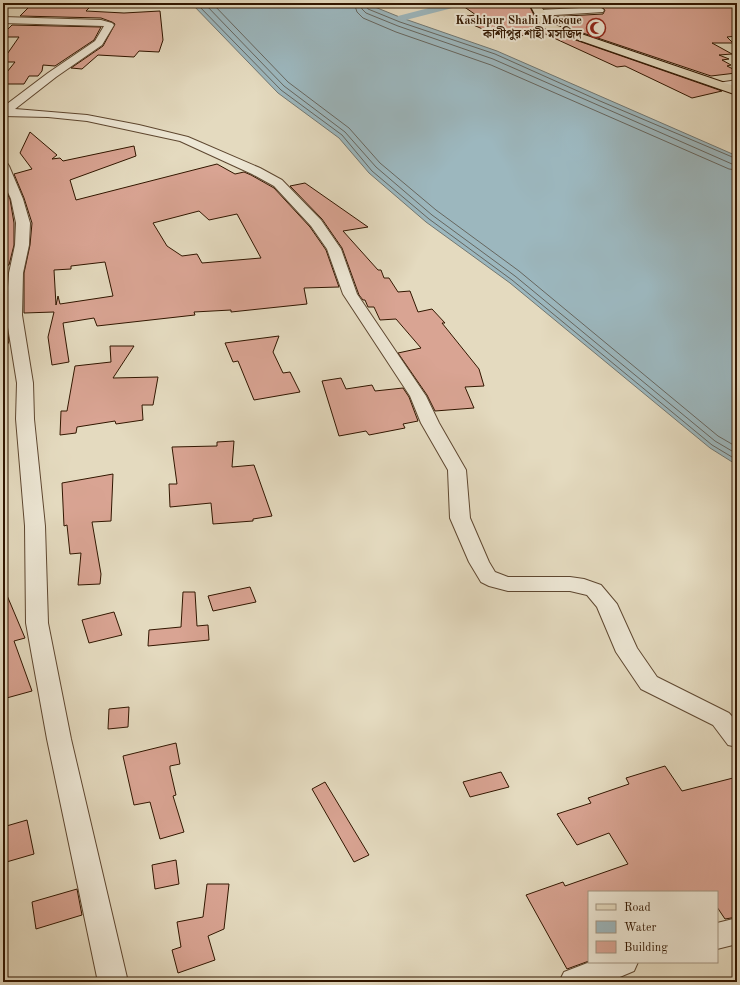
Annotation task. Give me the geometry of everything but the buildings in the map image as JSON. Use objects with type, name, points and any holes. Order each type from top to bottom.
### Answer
[{"type":"main road","points":[[537,8],[548,26],[722,85],[737,92]]},
{"type":"street","points":[[537,8],[600,10]]},
{"type":"street","points":[[3,20],[96,23],[109,25],[98,43],[52,75],[4,113]]},
{"type":"street","points":[[722,85],[737,83]]},
{"type":"street","points":[[4,113],[48,114],[87,118],[139,128],[184,139],[256,171],[278,183],[321,229],[334,249],[350,294],[418,396],[430,424],[457,470],[460,518],[479,562],[488,576],[496,581],[508,584],[570,584],[584,586],[594,590],[606,604],[627,652],[649,683],[721,719],[737,738]]},
{"type":"street","points":[[3,166],[16,200],[22,223],[22,245],[16,273],[14,315],[25,383],[25,418],[35,526],[37,623],[59,739],[113,982]]},
{"type":"street","points":[[718,936],[737,931]]},
{"type":"street","points":[[574,982],[622,963]]},
{"type":"water","points":[[191,3],[365,3],[402,18],[497,51],[737,156],[737,465],[710,448],[510,283],[426,222],[369,173],[339,138],[278,93]]},
{"type":"waterway","points":[[402,18],[460,3]]},
{"type":"place","name":"Kashipur Shahi Mosque কাশীপুর শাহী মসজিদ","points":[[596,28]]}]
